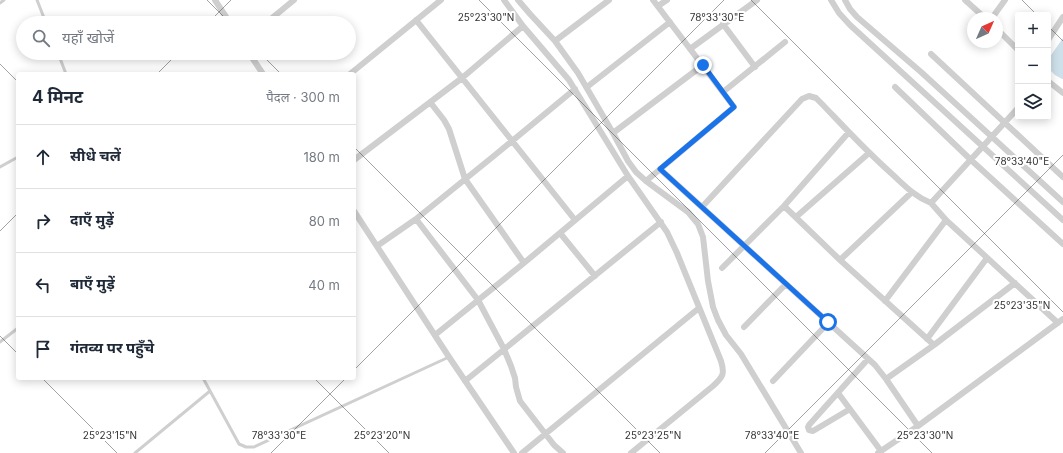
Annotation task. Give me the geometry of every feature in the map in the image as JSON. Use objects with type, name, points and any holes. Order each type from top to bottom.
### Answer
[{"type":"street","points":[[275,16],[294,0]]},
{"type":"street","points":[[352,72],[441,0]]},
{"type":"street","points":[[504,0],[523,26],[562,71],[575,89],[628,176],[661,222],[677,253],[722,361],[724,370],[722,378],[631,453]]},
{"type":"street","points":[[518,0],[555,41],[578,73],[628,161],[636,172],[688,212],[698,224],[703,237],[708,281],[713,307],[718,320],[726,335],[741,354],[801,453]]},
{"type":"street","points":[[555,41],[609,0]]},
{"type":"street","points":[[646,181],[734,107],[653,0]]},
{"type":"street","points":[[658,6],[667,0]]},
{"type":"street","points":[[690,49],[757,0]]},
{"type":"street","points":[[832,0],[839,13],[850,25],[1063,220]]},
{"type":"street","points":[[846,0],[850,9],[857,17],[921,72],[1063,202]]},
{"type":"street","points":[[965,0],[978,12]]},
{"type":"street","points":[[996,12],[1005,0]]},
{"type":"street","points":[[217,1],[226,16]]},
{"type":"street","points":[[1051,36],[1063,18]]},
{"type":"street","points":[[416,20],[575,220]]},
{"type":"street","points":[[587,87],[670,22]]},
{"type":"street","points":[[723,24],[755,67]]},
{"type":"street","points":[[356,158],[462,78],[523,26]]},
{"type":"street","points":[[1003,35],[1016,48]]},
{"type":"street","points":[[723,92],[785,42]]},
{"type":"street","points":[[931,54],[1063,177]]},
{"type":"street","points":[[254,60],[262,72]]},
{"type":"street","points":[[613,133],[703,65]]},
{"type":"street","points":[[1051,83],[1063,93]]},
{"type":"street","points":[[895,87],[971,160],[1063,244]]},
{"type":"street","points":[[377,246],[416,219],[575,89]]},
{"type":"street","points":[[702,207],[802,99],[809,96],[816,98],[869,153],[912,192],[922,200],[931,203],[946,220],[1058,323]]},
{"type":"street","points":[[430,102],[449,129],[465,179],[524,263]]},
{"type":"street","points":[[931,203],[1015,111]]},
{"type":"street","points":[[722,268],[743,245],[784,206],[849,132]]},
{"type":"street","points":[[796,217],[869,153]]},
{"type":"street","points":[[660,169],[875,365],[918,426]]},
{"type":"street","points":[[435,335],[560,234],[628,176]]},
{"type":"street","points":[[840,260],[912,192]]},
{"type":"street","points":[[784,206],[840,260],[934,345]]},
{"type":"street","points":[[356,214],[514,453]]},
{"type":"street","points":[[416,219],[478,300],[504,349],[514,372],[520,401],[554,445],[563,453]]},
{"type":"street","points":[[885,300],[946,220]]},
{"type":"street","points":[[465,381],[661,222]]},
{"type":"street","points":[[560,234],[595,276]]},
{"type":"street","points":[[927,339],[987,258]]},
{"type":"street","points":[[886,379],[934,345],[1015,283]]},
{"type":"street","points":[[744,327],[786,284]]},
{"type":"street","points":[[522,453],[699,308]]},
{"type":"street","points":[[838,392],[879,452],[918,426],[1063,319]]},
{"type":"street","points":[[773,381],[828,322]]},
{"type":"street","points":[[850,409],[813,432],[808,428],[809,425],[868,359]]},
{"type":"lane","points":[[0,3],[4,0]]},
{"type":"lane","points":[[37,0],[43,16]]},
{"type":"lane","points":[[61,60],[65,72]]},
{"type":"lane","points":[[0,167],[16,158]]},
{"type":"lane","points":[[0,342],[16,330]]},
{"type":"lane","points":[[204,380],[240,444],[246,447],[254,447],[449,356]]},
{"type":"lane","points":[[135,453],[210,391]]},
{"type":"lane","points":[[140,449],[144,453]]},
{"type":"shaded area","points":[[1063,38],[1063,79],[1051,71],[1051,55]]},
{"type":"route","points":[[703,65],[734,107],[660,169],[828,322]]}]
